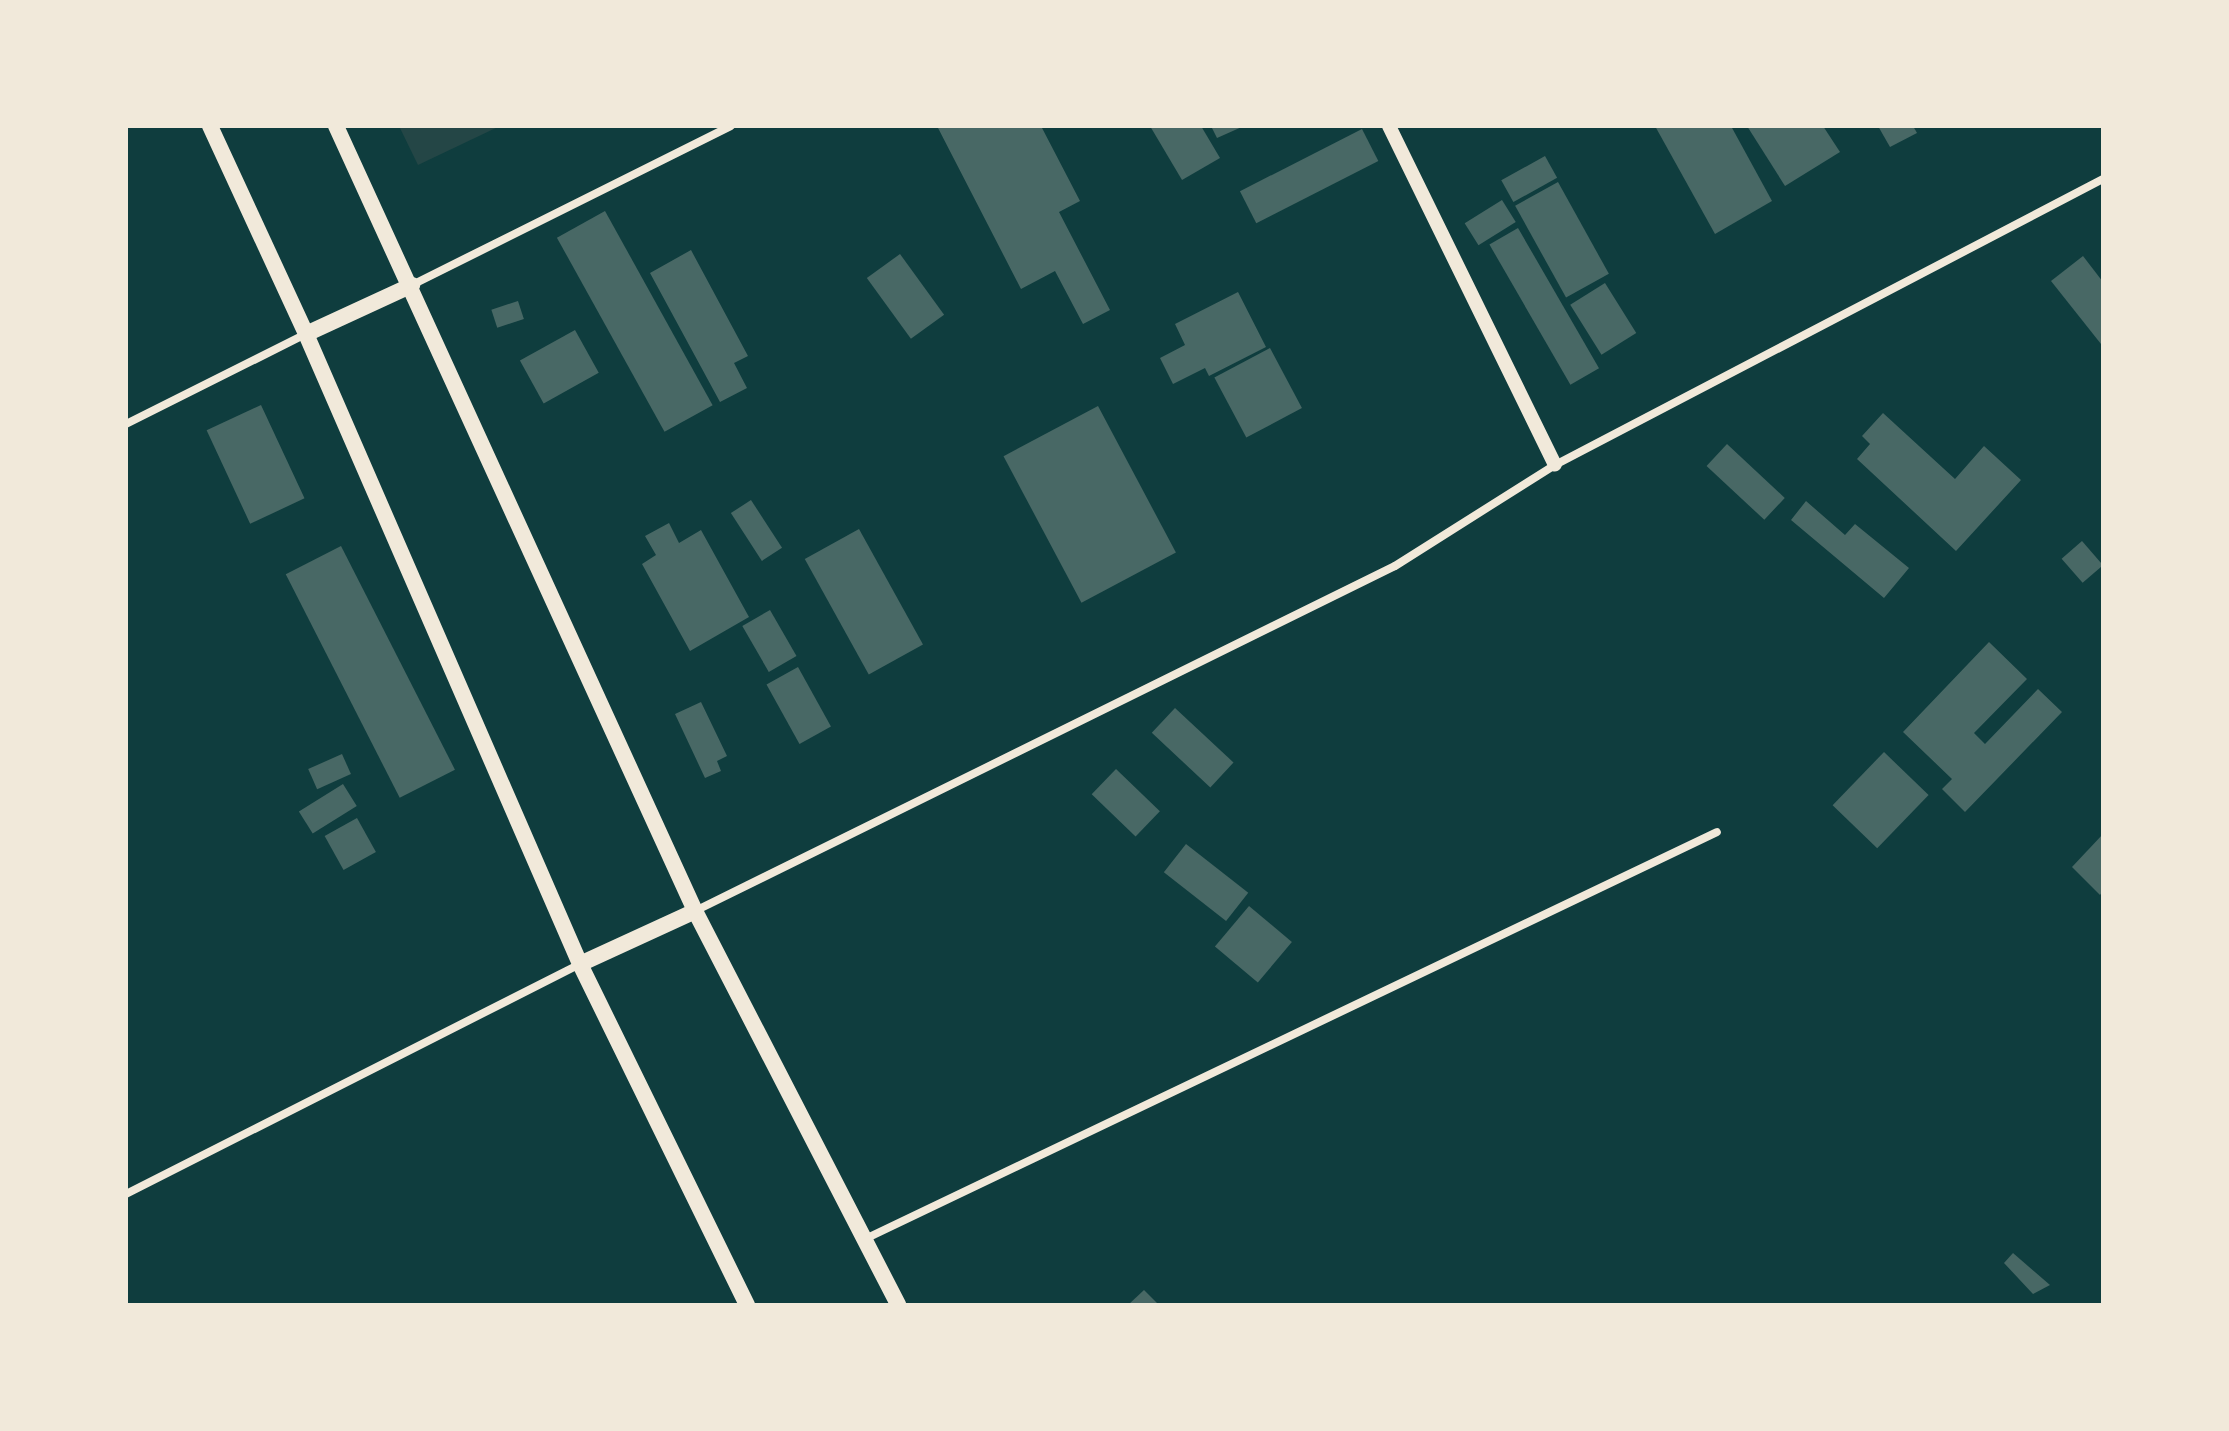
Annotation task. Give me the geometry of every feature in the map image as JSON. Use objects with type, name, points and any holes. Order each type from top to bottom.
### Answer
[{"type":"main road","points":[[210,126],[306,334],[580,964],[747,1305]]},
{"type":"main road","points":[[336,126],[412,285],[695,911],[898,1305]]},
{"type":"main road","points":[[306,334],[412,285]]},
{"type":"main road","points":[[580,964],[695,911]]},
{"type":"street","points":[[412,285],[731,126]]},
{"type":"street","points":[[1389,126],[1555,465]]},
{"type":"street","points":[[695,911],[1395,566],[1555,465],[2103,179]]},
{"type":"street","points":[[126,424],[306,334]]},
{"type":"street","points":[[864,1240],[1717,832]]},
{"type":"street","points":[[126,1194],[580,964]]},
{"type":"shaded area","points":[[399,126],[500,126],[418,165]]},
{"type":"building","points":[[937,126],[1041,126],[1080,201],[1059,212],[1110,310],[1083,324],[1055,271],[1021,289]]},
{"type":"building","points":[[1150,126],[1201,126],[1220,158],[1182,180]]},
{"type":"building","points":[[1211,126],[1244,126],[1217,138]]},
{"type":"building","points":[[1655,126],[1731,126],[1772,201],[1715,234]]},
{"type":"building","points":[[1747,126],[1823,126],[1840,152],[1785,186]]},
{"type":"building","points":[[1878,126],[1913,126],[1917,133],[1890,147]]},
{"type":"building","points":[[1362,129],[1378,161],[1256,223],[1240,191]]},
{"type":"building","points":[[1545,156],[1557,178],[1513,202],[1501,180]]},
{"type":"building","points":[[1558,182],[1609,274],[1566,298],[1515,206]]},
{"type":"building","points":[[1502,200],[1516,222],[1478,245],[1465,223]]},
{"type":"building","points":[[605,211],[713,405],[665,432],[557,238]]},
{"type":"building","points":[[1518,228],[1599,368],[1570,385],[1489,244]]},
{"type":"building","points":[[691,250],[748,356],[734,363],[747,388],[720,402],[650,273]]},
{"type":"building","points":[[900,254],[944,315],[911,339],[867,278]]},
{"type":"building","points":[[2083,256],[2103,282],[2101,344],[2051,281]]},
{"type":"building","points":[[1605,283],[1636,333],[1601,355],[1570,305]]},
{"type":"building","points":[[1238,292],[1266,347],[1209,376],[1205,368],[1173,384],[1160,358],[1185,345],[1175,324]]},
{"type":"building","points":[[518,301],[524,319],[497,328],[491,310]]},
{"type":"building","points":[[575,330],[599,373],[544,403],[520,361]]},
{"type":"building","points":[[1270,348],[1302,408],[1246,438],[1214,378]]},
{"type":"building","points":[[261,405],[305,498],[250,524],[207,430]]},
{"type":"building","points":[[1098,406],[1176,553],[1081,603],[1004,456]]},
{"type":"building","points":[[1883,413],[1955,479],[1984,446],[2021,480],[1956,551],[1857,459],[1870,444],[1862,436]]},
{"type":"building","points":[[1727,444],[1785,498],[1764,520],[1707,466]]},
{"type":"building","points":[[751,500],[782,548],[762,561],[731,513]]},
{"type":"building","points":[[1806,501],[1845,535],[1855,524],[1909,568],[1884,598],[1791,520]]},
{"type":"building","points":[[669,523],[679,543],[701,530],[749,617],[690,651],[642,564],[656,555],[645,536]]},
{"type":"building","points":[[859,529],[923,644],[869,675],[805,559]]},
{"type":"building","points":[[2082,541],[2103,565],[2083,583],[2062,559]]},
{"type":"building","points":[[341,546],[455,770],[400,798],[286,574]]},
{"type":"building","points":[[770,610],[796,656],[769,672],[742,626]]},
{"type":"building","points":[[1989,642],[2027,679],[1974,733],[1985,744],[2038,689],[2062,712],[1965,812],[1942,789],[1952,779],[1903,732]]},
{"type":"building","points":[[798,667],[831,726],[799,744],[767,684]]},
{"type":"building","points":[[701,702],[727,756],[717,761],[721,771],[705,778],[675,714]]},
{"type":"building","points":[[1175,708],[1234,763],[1210,787],[1152,733]]},
{"type":"building","points":[[1884,752],[1929,795],[1877,848],[1833,805]]},
{"type":"building","points":[[342,754],[351,774],[317,789],[308,769]]},
{"type":"building","points":[[1116,769],[1160,811],[1136,837],[1092,794]]},
{"type":"building","points":[[343,784],[357,806],[313,834],[299,812]]},
{"type":"building","points":[[357,818],[376,852],[344,870],[325,836]]},
{"type":"building","points":[[2103,834],[2103,891],[2100,895],[2072,867]]},
{"type":"building","points":[[1186,844],[1248,893],[1226,921],[1164,872]]},
{"type":"building","points":[[1249,906],[1292,942],[1258,983],[1215,947]]},
{"type":"building","points":[[2013,1253],[2050,1285],[2033,1294],[2004,1263]]},
{"type":"building","points":[[1144,1290],[1159,1305],[1128,1305]]}]
